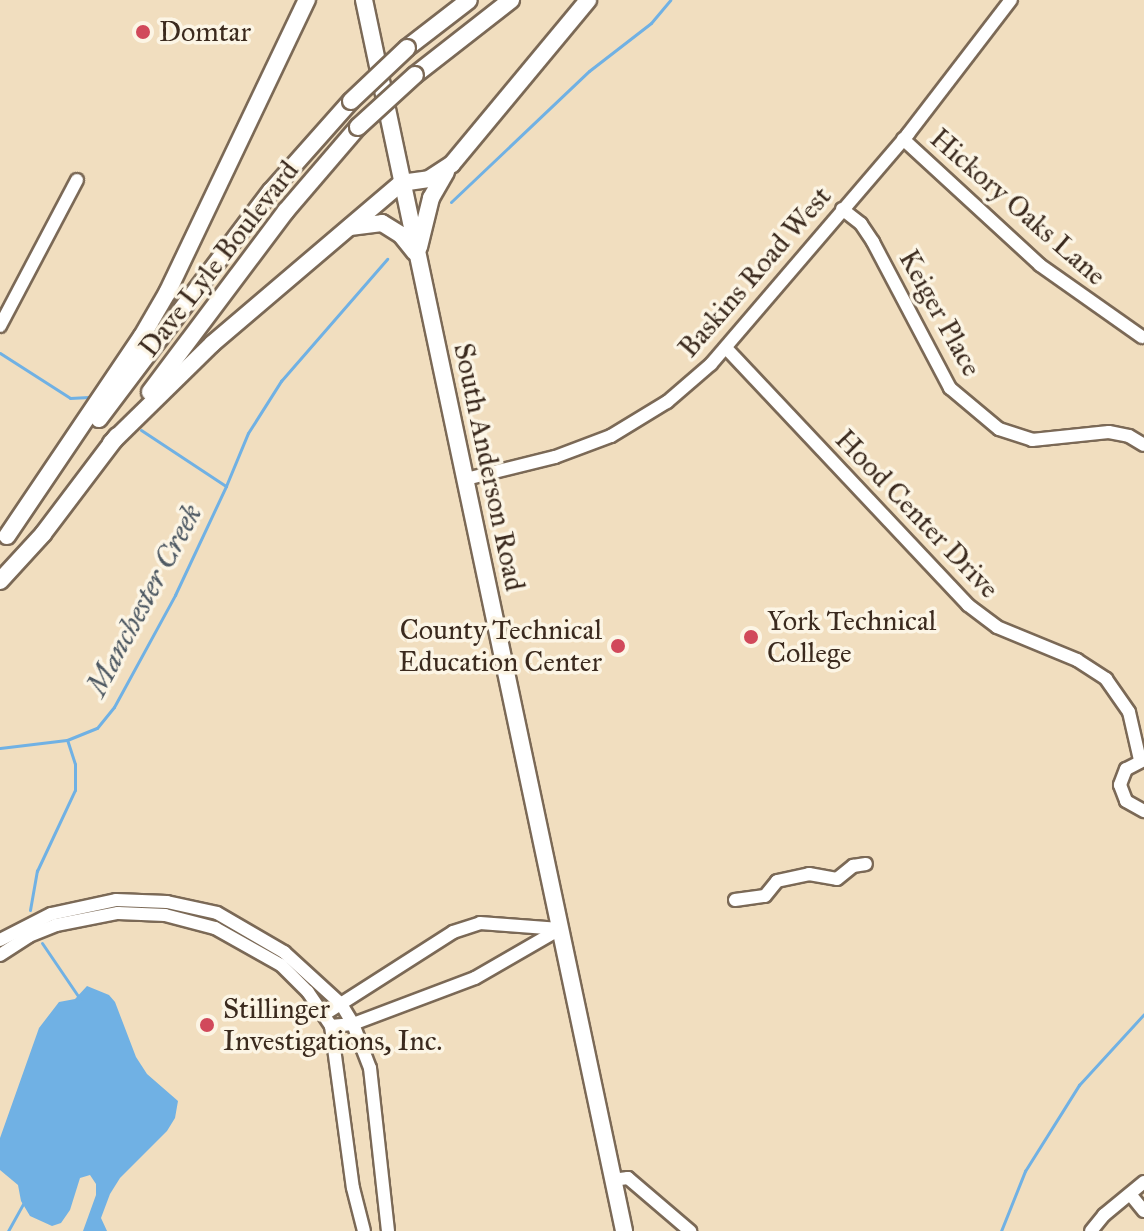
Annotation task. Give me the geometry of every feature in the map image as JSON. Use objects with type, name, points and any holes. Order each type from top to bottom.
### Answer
[{"type":"main road","points":[[3,540],[127,359],[167,293],[307,0]]},
{"type":"main road","name":"South Anderson Road","points":[[364,0],[624,1231]]},
{"type":"main road","name":"Dave Lyle Boulevard","points":[[3,540],[271,191],[351,101],[407,48],[469,0]]},
{"type":"main road","name":"Dave Lyle Boulevard","points":[[0,581],[43,534],[286,211],[358,127],[415,75],[511,0]]},
{"type":"main road","points":[[417,257],[431,198],[452,164],[588,0]]},
{"type":"main road","points":[[111,443],[201,354],[342,231],[401,183],[429,179],[452,164]]},
{"type":"main road","points":[[342,231],[362,223],[382,223],[401,235],[417,257]]},
{"type":"street","name":"Baskins Road West","points":[[466,479],[555,457],[611,436],[667,402],[726,348],[903,139],[1011,0]]},
{"type":"street","name":"Hickory Oaks Lane","points":[[903,139],[1040,265],[1142,337]]},
{"type":"street","points":[[0,326],[77,180]]},
{"type":"street","name":"Keiger Place","points":[[842,209],[861,224],[873,242],[950,388],[999,429],[1032,440],[1109,432],[1129,436],[1144,445]]},
{"type":"street","name":"Hood Center Drive","points":[[726,348],[968,605],[997,627],[1077,660],[1106,679],[1129,712],[1142,760],[1126,769],[1120,785],[1126,801],[1144,811]]},
{"type":"street","points":[[735,900],[765,896],[777,881],[809,874],[837,879],[853,866],[866,864]]},
{"type":"street","points":[[0,940],[51,914],[82,904],[116,900],[167,902],[217,913],[284,952],[341,1004],[353,1024],[370,1068],[388,1231]]},
{"type":"street","points":[[0,955],[29,936],[85,917],[118,913],[165,915],[215,928],[243,940],[281,965],[328,1020],[353,1188],[364,1231]]},
{"type":"street","points":[[328,1020],[341,1004],[453,932],[480,923],[560,929]]},
{"type":"street","points":[[328,1020],[353,1024],[475,978],[560,929]]},
{"type":"street","points":[[612,1180],[628,1178],[690,1231]]},
{"type":"street","points":[[1091,1231],[1144,1182]]},
{"type":"street","points":[[620,1213],[624,1201],[633,1194],[651,1198]]},
{"type":"street","points":[[1130,1194],[1144,1211]]},
{"type":"water","points":[[87,986],[109,995],[115,1002],[136,1057],[147,1074],[178,1101],[175,1118],[167,1131],[120,1178],[110,1194],[101,1218],[107,1231],[83,1231],[96,1195],[96,1184],[90,1175],[80,1178],[70,1210],[61,1223],[52,1226],[30,1216],[21,1201],[18,1185],[0,1170],[0,1138],[39,1028],[59,1002],[75,999]]},
{"type":"waterway","name":"Manchester Creek","points":[[451,202],[589,71],[651,23],[670,0]]},
{"type":"waterway","name":"Manchester Creek","points":[[141,430],[226,486],[248,433],[281,381],[387,259]]},
{"type":"waterway","points":[[0,353],[70,398],[89,397]]},
{"type":"waterway","name":"Manchester Creek","points":[[0,748],[67,740],[97,728],[114,707],[175,595],[226,486]]},
{"type":"waterway","points":[[30,910],[37,871],[75,790],[75,764],[67,740]]},
{"type":"waterway","points":[[42,943],[80,999]]},
{"type":"waterway","points":[[1001,1231],[1025,1171],[1079,1085],[1144,1014]]},
{"type":"waterway","points":[[8,1231],[24,1202]]},
{"type":"place","name":"Domtar","points":[[143,32]]},
{"type":"place","name":"York Technical College","points":[[751,637]]},
{"type":"place","name":"County Technical Education Center","points":[[618,646]]},
{"type":"place","name":"Stillinger Investigations, Inc.","points":[[207,1025]]}]
